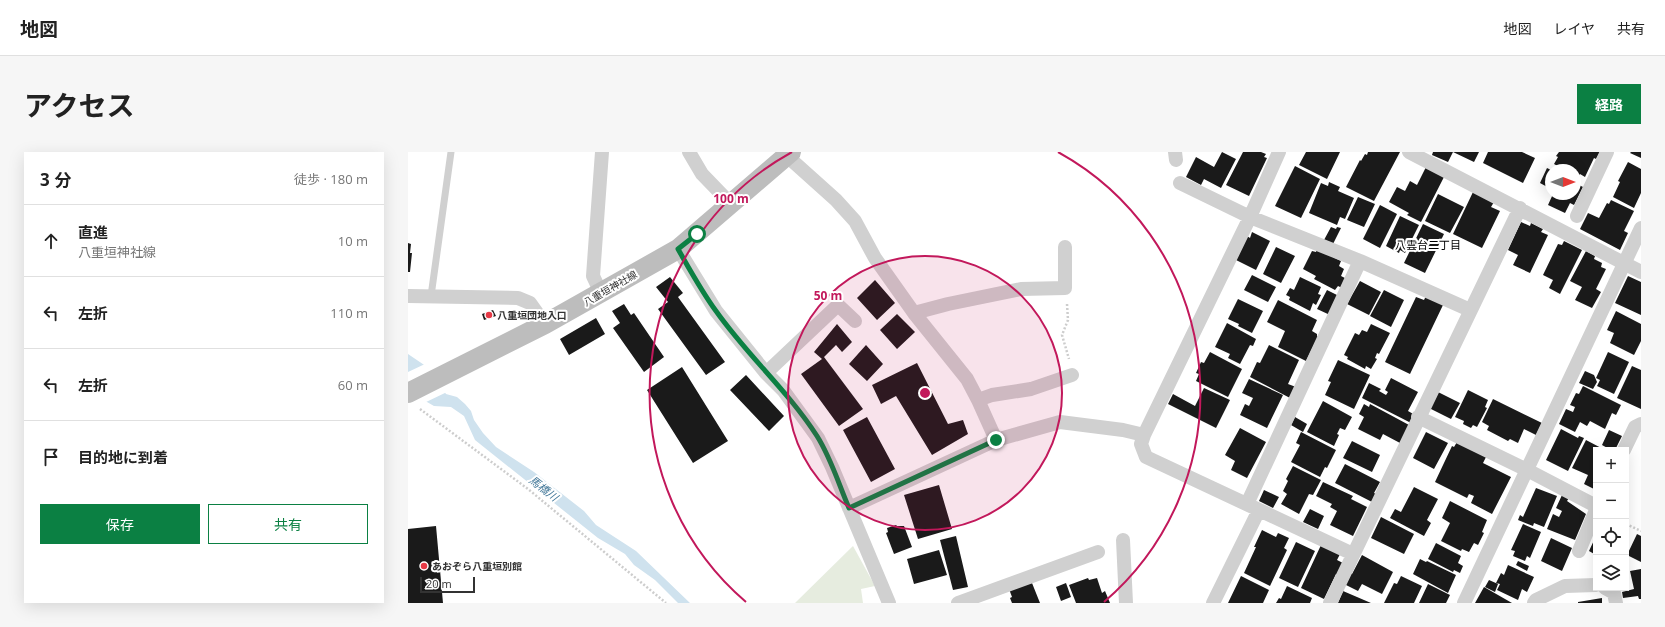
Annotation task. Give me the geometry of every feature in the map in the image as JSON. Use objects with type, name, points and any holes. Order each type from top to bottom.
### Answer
[{"type":"main road","name":"八重垣神社線","points":[[414,401],[449,373],[545,324],[678,249],[789,154]]},
{"type":"street","points":[[601,293],[594,276],[602,152]]},
{"type":"street","points":[[689,152],[702,174],[730,203]]},
{"type":"street","points":[[1279,152],[1250,217],[1141,444],[1146,457],[1353,554]]},
{"type":"street","points":[[1409,152],[1520,208],[1641,272]]},
{"type":"street","points":[[1577,216],[1607,152]]},
{"type":"street","points":[[789,154],[836,200],[855,221],[875,258],[914,313],[967,379],[996,440]]},
{"type":"street","points":[[1180,183],[1250,217],[1360,261],[1470,310]]},
{"type":"street","points":[[1330,603],[1418,417],[1520,208]]},
{"type":"street","points":[[1464,603],[1641,228]]},
{"type":"street","points":[[914,313],[948,304],[1021,289],[1065,288],[1066,247]]},
{"type":"street","points":[[678,249],[716,311],[766,373],[783,390],[818,438],[832,467],[889,603]]},
{"type":"street","points":[[1213,603],[1360,261]]},
{"type":"street","points":[[408,296],[518,298],[530,304],[545,324]]},
{"type":"street","points":[[766,373],[838,305],[855,321]]},
{"type":"street","points":[[978,400],[992,395],[1031,389],[1072,375]]},
{"type":"street","points":[[1418,417],[1527,470],[1593,504]]},
{"type":"street","points":[[849,508],[996,440],[1060,422],[1123,430],[1144,435]]},
{"type":"street","points":[[1625,447],[1635,427],[1641,424]]},
{"type":"street","points":[[1579,551],[1593,517]]},
{"type":"street","points":[[1122,540],[1126,603]]},
{"type":"street","points":[[958,603],[1098,552]]},
{"type":"street","points":[[1534,603],[1536,600],[1565,586],[1593,585]]},
{"type":"street","points":[[1610,591],[1614,593],[1616,603]]},
{"type":"lane","points":[[431,296],[451,152]]},
{"type":"path","points":[[1065,288],[1068,320],[1062,335],[1072,375]]},
{"type":"path","points":[[414,401],[528,489],[666,603]]},
{"type":"path","points":[[1629,525],[1641,531]]},
{"type":"shaded area","points":[[853,546],[875,586],[861,589],[863,603],[795,603]]},
{"type":"water","points":[[408,354],[439,375],[408,388]]},
{"type":"water","name":"馬橋川","points":[[444,391],[446,394],[457,397],[465,404],[471,411],[474,420],[483,433],[496,447],[534,472],[584,511],[596,525],[636,551],[690,603],[678,603],[655,580],[634,565],[625,554],[598,538],[475,440],[464,416],[451,407],[434,406],[413,394]]},
{"type":"pier","points":[[425,364],[440,373],[408,390],[408,372]]},
{"type":"pier","points":[[443,379],[447,392],[424,403],[412,396]]},
{"type":"building","points":[[1222,152],[1236,159],[1221,188],[1204,179],[1201,185],[1186,177],[1196,157],[1214,167]]},
{"type":"building","points":[[1243,152],[1261,152],[1266,154],[1264,157],[1267,158],[1249,196],[1226,185]]},
{"type":"building","points":[[1306,152],[1340,152],[1327,179],[1299,165]]},
{"type":"building","points":[[1368,152],[1400,152],[1374,201],[1346,187],[1360,160],[1361,161],[1365,154],[1367,155]]},
{"type":"building","points":[[1433,152],[1453,152],[1448,162],[1432,155]]},
{"type":"building","points":[[1453,152],[1479,152],[1474,162]]},
{"type":"building","points":[[1488,152],[1522,152],[1535,158],[1523,183],[1483,163]]},
{"type":"building","points":[[1559,152],[1600,152],[1596,159],[1594,158],[1585,177],[1581,175],[1581,164],[1554,164],[1558,157],[1556,156]]},
{"type":"building","points":[[1641,152],[1641,158],[1630,153]]},
{"type":"building","points":[[1628,162],[1641,169],[1641,193],[1634,208],[1613,197],[1620,182],[1618,181]]},
{"type":"building","points":[[1295,166],[1320,179],[1301,218],[1275,206]]},
{"type":"building","points":[[1426,167],[1444,177],[1421,222],[1407,215],[1409,213],[1389,202],[1397,187],[1405,191],[1410,181],[1417,185]]},
{"type":"building","points":[[1545,172],[1545,186],[1540,183]]},
{"type":"building","points":[[1329,182],[1340,187],[1338,191],[1354,198],[1345,219],[1340,217],[1337,225],[1309,213],[1321,183],[1328,186]]},
{"type":"building","points":[[1473,192],[1494,202],[1491,207],[1500,211],[1482,248],[1453,234]]},
{"type":"building","points":[[1438,194],[1464,207],[1450,233],[1425,221]]},
{"type":"building","points":[[1358,197],[1375,204],[1364,227],[1347,220]]},
{"type":"building","points":[[1550,200],[1576,200],[1574,205],[1570,203],[1565,213],[1548,205]]},
{"type":"building","points":[[1611,200],[1634,211],[1624,231],[1628,233],[1620,250],[1580,229],[1588,213],[1599,218],[1607,203],[1609,204]]},
{"type":"building","points":[[1380,205],[1397,214],[1380,248],[1363,239]]},
{"type":"building","points":[[1400,216],[1419,225],[1405,253],[1400,250],[1399,253],[1386,246]]},
{"type":"building","points":[[1521,222],[1530,226],[1531,223],[1543,229],[1541,232],[1548,235],[1530,273],[1513,265],[1518,255],[1508,250]]},
{"type":"building","points":[[1423,224],[1444,234],[1425,273],[1404,263]]},
{"type":"building","points":[[1331,227],[1336,229],[1337,227],[1341,228],[1333,244],[1324,240]]},
{"type":"building","points":[[1252,232],[1270,241],[1256,270],[1236,260],[1247,236],[1250,238]]},
{"type":"building","points":[[1564,241],[1582,250],[1560,294],[1549,288],[1553,280],[1543,275],[1558,244],[1562,245]]},
{"type":"building","points":[[408,243],[411,244],[410,253],[412,253],[410,272],[408,272]]},
{"type":"building","points":[[1276,247],[1295,256],[1281,283],[1263,274]]},
{"type":"building","points":[[1317,249],[1341,261],[1339,266],[1344,269],[1341,276],[1347,279],[1342,288],[1338,286],[1335,290],[1314,279],[1316,276],[1303,269],[1312,251],[1316,252]]},
{"type":"building","points":[[1586,251],[1595,256],[1594,259],[1602,263],[1601,267],[1606,269],[1596,289],[1601,292],[1592,308],[1575,300],[1582,287],[1570,281]]},
{"type":"building","points":[[1252,275],[1276,287],[1268,302],[1244,290]]},
{"type":"building","points":[[1628,276],[1641,282],[1641,315],[1615,303]]},
{"type":"building","points":[[670,277],[683,293],[678,297],[725,362],[706,375],[658,309],[668,302],[656,287]]},
{"type":"building","points":[[1300,277],[1321,287],[1318,294],[1321,295],[1316,305],[1313,303],[1310,311],[1289,300],[1290,297],[1286,295],[1290,288],[1294,290]]},
{"type":"building","points":[[875,280],[895,303],[877,320],[857,298]]},
{"type":"building","points":[[1360,281],[1381,292],[1369,315],[1347,304]]},
{"type":"building","points":[[1327,290],[1339,296],[1330,315],[1317,309]]},
{"type":"building","points":[[1384,290],[1404,300],[1391,327],[1370,316]]},
{"type":"building","points":[[1426,296],[1443,305],[1410,374],[1385,362],[1416,297],[1424,300]]},
{"type":"building","points":[[1238,299],[1263,311],[1252,333],[1238,326],[1239,324],[1228,319]]},
{"type":"building","points":[[1278,300],[1317,320],[1312,331],[1317,334],[1318,337],[1306,361],[1278,347],[1285,331],[1267,322]]},
{"type":"building","points":[[624,304],[631,315],[634,313],[664,357],[644,372],[613,328],[620,323],[612,311]]},
{"type":"building","name":"八重垣団地入口","points":[[493,310],[496,316],[484,320],[482,314]]},
{"type":"building","points":[[1616,311],[1641,324],[1641,341],[1634,355],[1610,343],[1614,333],[1607,330]]},
{"type":"building","points":[[897,314],[915,332],[897,349],[880,330]]},
{"type":"building","points":[[596,318],[605,334],[569,355],[560,339]]},
{"type":"building","points":[[1227,323],[1256,339],[1253,346],[1250,345],[1240,364],[1228,358],[1230,354],[1215,347]]},
{"type":"building","points":[[837,324],[852,342],[842,352],[836,345],[824,357],[863,409],[839,426],[801,374],[822,359],[814,352]]},
{"type":"building","points":[[1371,324],[1390,333],[1379,354],[1377,353],[1375,358],[1377,359],[1371,369],[1366,366],[1365,369],[1347,359],[1348,357],[1344,355],[1355,333],[1359,335],[1362,330],[1367,332]]},
{"type":"building","points":[[866,345],[883,364],[867,381],[849,364]]},
{"type":"building","points":[[1269,345],[1299,360],[1288,384],[1296,387],[1290,398],[1250,377],[1257,362],[1260,363]]},
{"type":"building","points":[[1210,352],[1242,369],[1228,397],[1196,381],[1199,374],[1196,373],[1201,362],[1204,363]]},
{"type":"building","points":[[1608,352],[1629,362],[1614,394],[1597,386],[1600,380],[1596,378]]},
{"type":"building","points":[[1338,360],[1370,375],[1354,409],[1325,395],[1331,382],[1328,381]]},
{"type":"building","points":[[917,363],[948,424],[963,420],[968,434],[932,455],[896,396],[881,404],[872,385]]},
{"type":"building","points":[[1632,366],[1641,370],[1641,409],[1617,398]]},
{"type":"building","points":[[682,367],[728,441],[693,463],[647,390]]},
{"type":"building","points":[[1585,371],[1594,375],[1597,382],[1593,389],[1579,383]]},
{"type":"building","points":[[746,375],[784,416],[769,431],[730,390]]},
{"type":"building","points":[[1391,378],[1418,392],[1408,411],[1415,415],[1411,423],[1362,398],[1369,383],[1381,389],[1379,391],[1386,395],[1388,392],[1385,390]]},
{"type":"building","points":[[1249,379],[1283,395],[1267,428],[1240,415],[1245,404],[1249,406],[1253,398],[1242,393]]},
{"type":"building","points":[[1583,386],[1621,405],[1616,415],[1612,413],[1605,429],[1590,421],[1587,426],[1580,422],[1575,432],[1559,424],[1566,409],[1573,412],[1575,407],[1570,405],[1576,393],[1579,394]]},
{"type":"building","points":[[1204,388],[1230,400],[1216,428],[1168,404],[1173,394],[1195,406]]},
{"type":"building","points":[[1468,390],[1488,400],[1485,407],[1487,408],[1477,427],[1473,425],[1471,428],[1463,424],[1464,421],[1455,417]]},
{"type":"building","points":[[1438,392],[1460,403],[1451,419],[1429,408]]},
{"type":"building","points":[[1493,399],[1542,423],[1536,435],[1524,429],[1518,443],[1510,439],[1508,441],[1487,430],[1489,426],[1482,422]]},
{"type":"building","points":[[1323,401],[1352,417],[1345,430],[1340,428],[1337,434],[1339,435],[1334,446],[1307,432]]},
{"type":"building","points":[[1364,404],[1369,407],[1370,404],[1409,425],[1400,443],[1383,434],[1380,440],[1358,429],[1364,417],[1359,414]]},
{"type":"building","points":[[867,417],[895,469],[871,482],[843,430]]},
{"type":"building","points":[[1295,417],[1307,424],[1303,432],[1291,425]]},
{"type":"building","points":[[1240,428],[1266,442],[1247,478],[1231,470],[1235,461],[1225,455]]},
{"type":"building","points":[[1561,429],[1578,438],[1579,436],[1584,438],[1568,471],[1546,460]]},
{"type":"building","points":[[1609,430],[1622,436],[1616,447],[1606,447],[1602,445]]},
{"type":"building","points":[[1301,432],[1336,450],[1327,468],[1325,467],[1320,477],[1291,462],[1300,445],[1296,443]]},
{"type":"building","points":[[1426,432],[1448,443],[1434,469],[1413,458]]},
{"type":"building","points":[[1586,440],[1599,447],[1593,447],[1593,488],[1584,484],[1588,475],[1572,468]]},
{"type":"building","points":[[1352,441],[1380,455],[1372,472],[1343,458]]},
{"type":"building","points":[[1457,442],[1486,457],[1483,463],[1511,477],[1492,514],[1471,503],[1474,496],[1469,494],[1467,498],[1435,482],[1452,446],[1454,447]]},
{"type":"building","points":[[1345,464],[1380,482],[1374,493],[1376,494],[1372,502],[1335,483]]},
{"type":"building","points":[[1293,466],[1321,480],[1313,495],[1309,494],[1299,514],[1281,504],[1287,494],[1283,491],[1288,481],[1286,479]]},
{"type":"building","points":[[1323,482],[1353,496],[1351,499],[1367,507],[1353,536],[1330,525],[1337,511],[1330,507],[1332,504],[1316,496]]},
{"type":"building","points":[[939,485],[952,529],[918,539],[904,495]]},
{"type":"building","points":[[1414,487],[1438,499],[1427,520],[1431,523],[1424,536],[1390,518],[1395,509],[1401,512]]},
{"type":"building","points":[[1536,488],[1557,496],[1544,527],[1534,523],[1533,526],[1518,520],[1520,515],[1523,517]]},
{"type":"building","points":[[1264,490],[1279,497],[1273,508],[1259,501]]},
{"type":"building","points":[[1562,495],[1569,498],[1567,501],[1586,514],[1575,540],[1547,529],[1553,514],[1559,517],[1562,511],[1556,508]]},
{"type":"building","points":[[1450,501],[1487,520],[1482,532],[1484,533],[1478,545],[1474,543],[1469,552],[1462,549],[1461,551],[1441,541],[1450,523],[1442,518]]},
{"type":"building","points":[[1310,509],[1324,516],[1318,529],[1303,522]]},
{"type":"building","points":[[1381,517],[1414,534],[1404,554],[1371,538]]},
{"type":"building","points":[[1523,524],[1541,532],[1530,558],[1527,556],[1525,561],[1513,556],[1515,551],[1511,550]]},
{"type":"building","points":[[896,525],[904,526],[912,547],[894,554],[886,533],[888,532],[887,528]]},
{"type":"building","name":"あおぞら八重垣別館","points":[[436,526],[443,603],[408,603],[408,529]]},
{"type":"building","points":[[1262,530],[1276,537],[1278,533],[1289,538],[1284,548],[1287,550],[1270,586],[1244,573]]},
{"type":"building","points":[[1637,534],[1641,536],[1641,562],[1629,556],[1629,551]]},
{"type":"building","points":[[956,536],[968,587],[953,590],[940,540]]},
{"type":"building","points":[[1551,538],[1572,548],[1562,571],[1541,561]]},
{"type":"building","points":[[1296,542],[1315,551],[1298,587],[1279,578]]},
{"type":"building","points":[[1593,542],[1593,553],[1589,551]]},
{"type":"building","points":[[1436,543],[1461,556],[1458,563],[1463,566],[1460,573],[1454,570],[1453,572],[1428,559]]},
{"type":"building","points":[[1321,545],[1340,554],[1337,560],[1343,563],[1324,599],[1301,588]]},
{"type":"building","points":[[939,550],[947,575],[914,584],[907,559]]},
{"type":"building","points":[[1362,555],[1393,572],[1382,594],[1362,584],[1358,591],[1344,584],[1350,573],[1352,574]]},
{"type":"building","points":[[1420,559],[1456,575],[1448,593],[1413,574]]},
{"type":"building","points":[[1518,561],[1529,566],[1527,571],[1516,565]]},
{"type":"building","points":[[1508,565],[1534,577],[1527,592],[1522,589],[1518,600],[1497,590],[1500,584],[1496,583],[1501,573],[1504,575]]},
{"type":"building","points":[[1641,569],[1641,599],[1639,599],[1638,596],[1623,598],[1622,592],[1634,589],[1630,571]]},
{"type":"building","points":[[1241,576],[1269,590],[1263,603],[1228,603]]},
{"type":"building","points":[[1401,576],[1422,586],[1414,603],[1384,603],[1394,583],[1397,584]]},
{"type":"building","points":[[1088,578],[1089,580],[1097,578],[1102,593],[1105,591],[1110,603],[1076,603],[1069,585]]},
{"type":"building","points":[[1489,580],[1498,584],[1495,592],[1485,587]]},
{"type":"building","points":[[1032,583],[1040,603],[1012,603],[1010,598],[1012,597],[1009,589]]},
{"type":"building","points":[[1066,583],[1071,597],[1061,601],[1056,587]]},
{"type":"building","points":[[1428,584],[1450,595],[1446,603],[1419,603]]},
{"type":"building","points":[[1287,586],[1312,598],[1310,603],[1276,603],[1279,598],[1281,599]]},
{"type":"building","points":[[1484,587],[1512,603],[1475,603]]},
{"type":"building","points":[[1343,591],[1371,603],[1338,603]]},
{"type":"building","points":[[1602,598],[1602,603],[1578,603],[1578,602]]},
{"type":"place","name":"八重垣団地入口","points":[[489,315]]},
{"type":"place","name":"あおぞら八重垣別館","points":[[424,566]]},
{"type":"district","name":"八雲台二丁目","points":[[1428,244]]},
{"type":"route","points":[[697,234],[678,249],[716,311],[766,373],[783,390],[818,438],[849,508],[996,440]]}]
